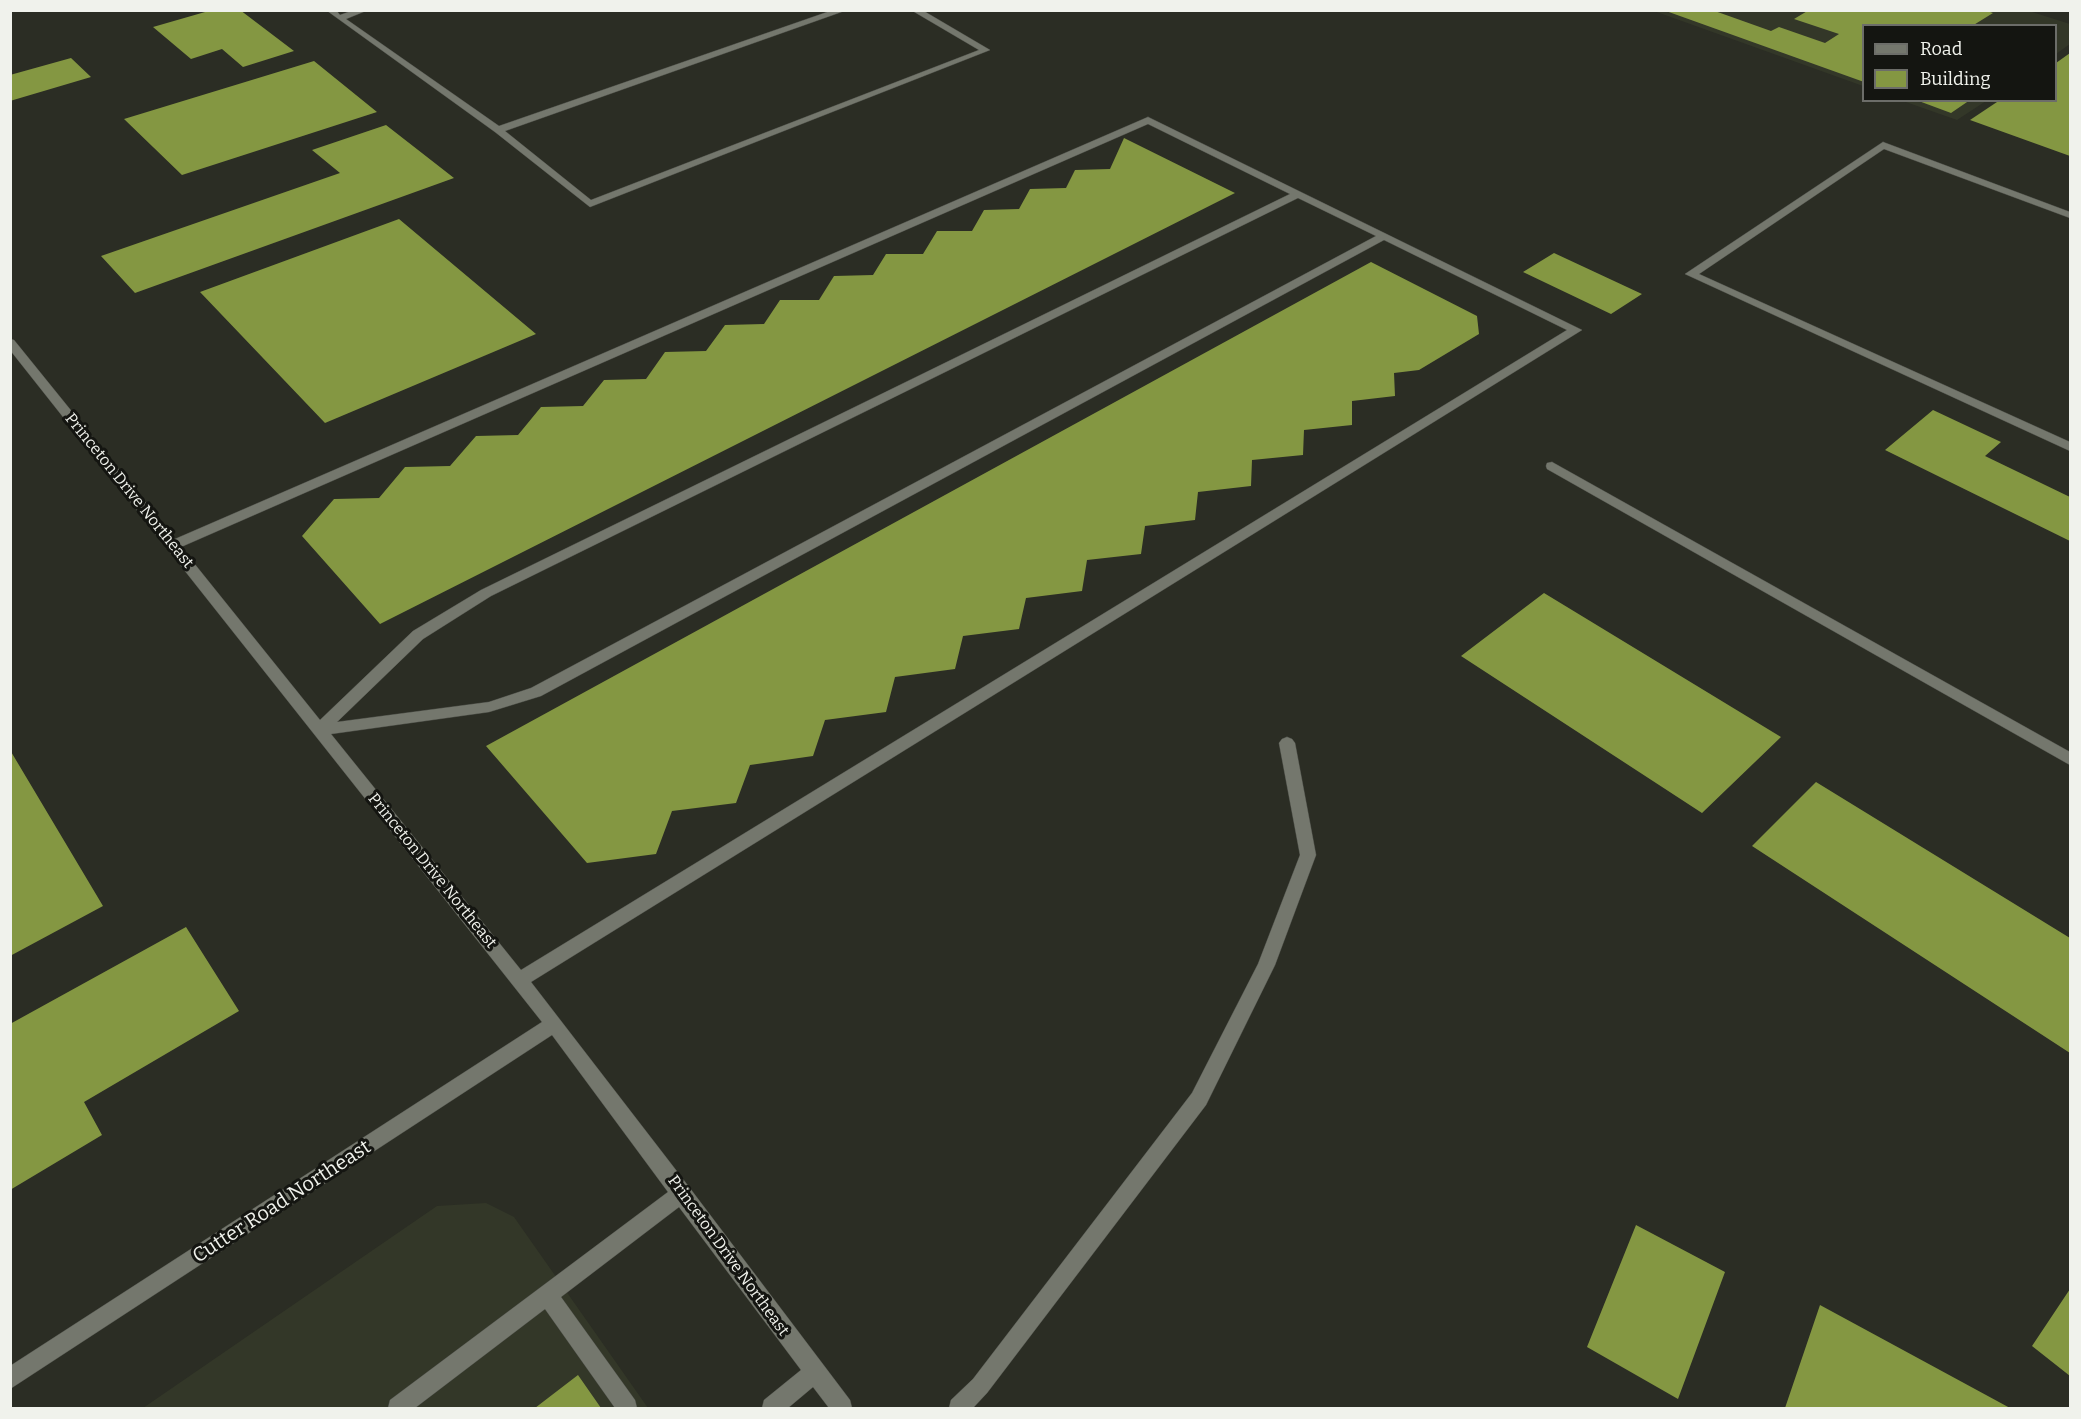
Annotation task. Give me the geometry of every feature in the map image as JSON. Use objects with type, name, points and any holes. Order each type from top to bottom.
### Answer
[{"type":"street","points":[[330,10],[498,130],[590,204],[986,50],[915,10]]},
{"type":"street","points":[[339,18],[364,10]]},
{"type":"street","points":[[498,130],[843,10]]},
{"type":"street","points":[[173,546],[1148,120],[1576,330],[519,980]]},
{"type":"street","points":[[2070,215],[1883,145],[1690,274],[2070,447]]},
{"type":"street","points":[[320,730],[418,635],[486,593],[1298,194]]},
{"type":"street","points":[[320,730],[489,707],[536,692],[1384,236]]},
{"type":"street","name":"Princeton Drive Northeast","points":[[10,342],[554,1024],[842,1408]]},
{"type":"street","points":[[1552,466],[2070,759]]},
{"type":"street","points":[[959,1408],[980,1386],[1199,1099],[1261,975],[1308,855],[1287,743]]},
{"type":"street","name":"Cutter Road Northeast","points":[[10,1379],[554,1024]]},
{"type":"street","points":[[398,1408],[682,1193]]},
{"type":"street","points":[[548,1296],[627,1408]]},
{"type":"street","points":[[772,1408],[814,1373]]},
{"type":"shaded area","points":[[1654,11],[2029,11],[2070,24],[2070,44],[2057,53],[2057,24],[1862,24],[1862,86]]},
{"type":"shaded area","points":[[1906,102],[1984,102],[1957,120]]},
{"type":"shaded area","points":[[486,1203],[514,1217],[648,1408],[143,1408],[437,1206]]},
{"type":"building","points":[[212,10],[240,10],[294,51],[243,67],[222,49],[191,59],[153,27]]},
{"type":"building","points":[[1712,10],[1771,31],[1779,27],[1825,43],[1839,34],[1794,19],[1809,10],[1984,10],[1993,13],[1975,24],[1862,24],[1862,81],[1666,11]]},
{"type":"building","points":[[2070,53],[2070,156],[1970,120],[1997,102],[2057,102],[2057,62]]},
{"type":"building","points":[[71,58],[91,77],[10,101],[10,75]]},
{"type":"building","points":[[314,61],[377,112],[182,175],[124,119]]},
{"type":"building","points":[[1921,102],[1967,102],[1951,113]]},
{"type":"building","points":[[386,125],[454,178],[135,293],[101,256],[340,173],[312,150]]},
{"type":"building","points":[[1124,138],[1235,193],[380,624],[302,536],[334,499],[379,498],[405,467],[450,466],[476,436],[518,435],[541,407],[583,406],[604,380],[646,379],[665,352],[706,351],[725,325],[764,324],[780,300],[819,300],[834,276],[873,275],[886,254],[923,254],[937,231],[972,231],[984,210],[1019,209],[1030,189],[1066,188],[1075,170],[1110,169]]},
{"type":"building","points":[[399,219],[536,334],[325,423],[200,292]]},
{"type":"building","points":[[1554,253],[1642,294],[1611,314],[1523,272]]},
{"type":"building","points":[[1371,262],[1477,316],[1479,334],[1419,370],[1394,373],[1395,396],[1352,401],[1352,425],[1304,430],[1303,455],[1252,460],[1251,486],[1198,492],[1195,520],[1145,526],[1141,554],[1087,560],[1082,591],[1026,598],[1019,629],[963,636],[955,669],[895,677],[886,712],[825,720],[813,756],[750,765],[736,803],[672,811],[656,854],[587,863],[486,746]]},
{"type":"building","points":[[1933,410],[2001,442],[1985,456],[2070,497],[2070,541],[1885,450]]},
{"type":"building","points":[[1544,593],[1781,737],[1702,813],[1461,656]]},
{"type":"building","points":[[10,750],[103,906],[10,956]]},
{"type":"building","points":[[1816,782],[2070,938],[2070,1053],[1752,846]]},
{"type":"building","points":[[186,927],[239,1011],[84,1102],[102,1135],[10,1190],[10,1024]]},
{"type":"building","points":[[1636,1225],[1725,1272],[1678,1399],[1587,1347]]},
{"type":"building","points":[[2070,1289],[2070,1376],[2032,1346]]},
{"type":"building","points":[[1820,1305],[2010,1408],[1785,1408]]},
{"type":"building","points":[[578,1375],[601,1408],[535,1408]]}]
